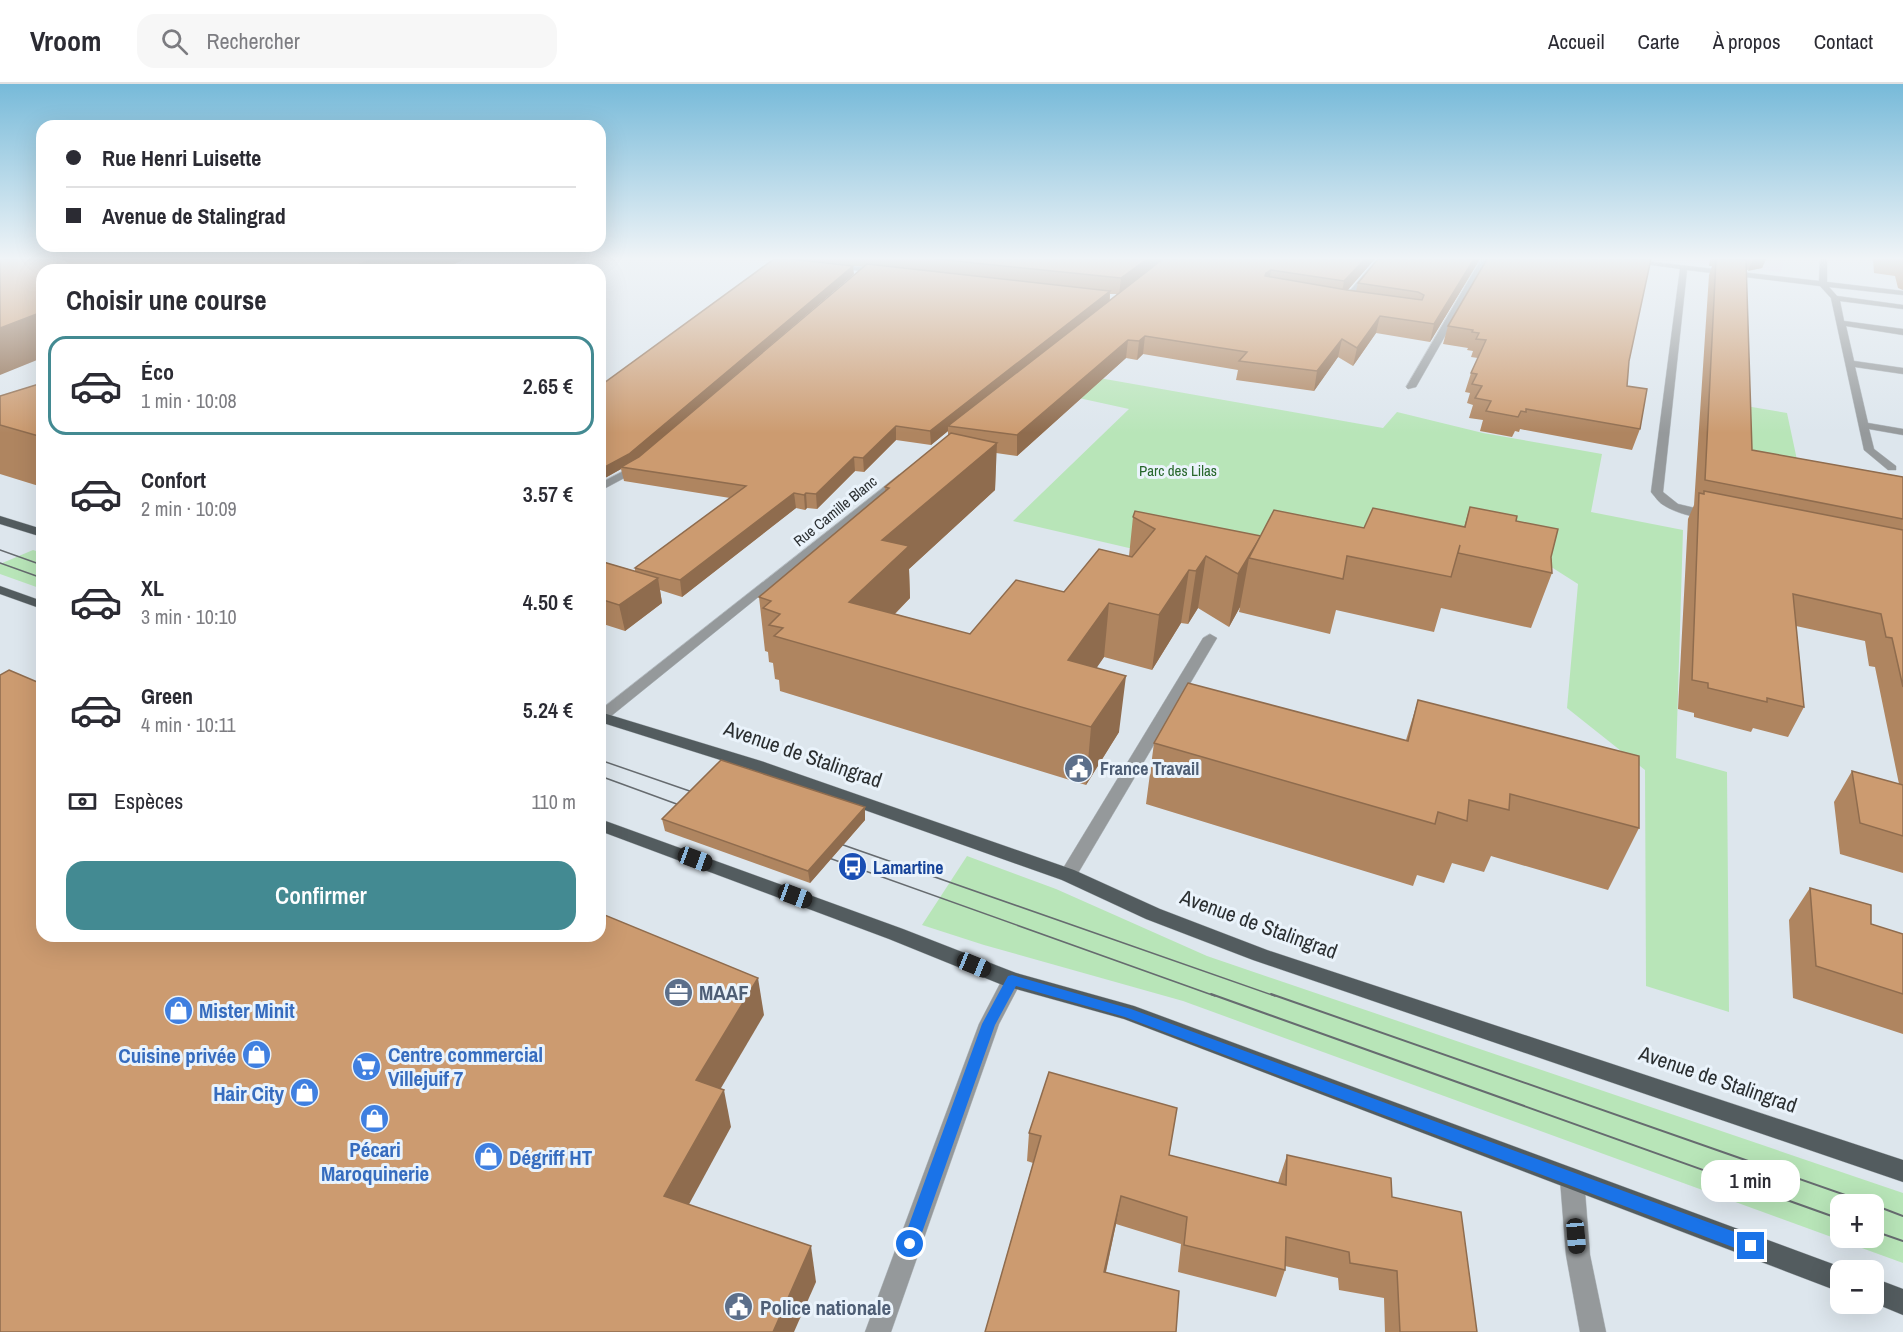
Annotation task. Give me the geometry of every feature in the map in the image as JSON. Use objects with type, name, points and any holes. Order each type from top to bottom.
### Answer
[{"type":"main road","points":[[0,520],[36,530]]},
{"type":"main road","points":[[0,590],[36,603]]},
{"type":"main road","name":"Avenue de Stalingrad","points":[[606,719],[755,765],[1068,875],[1154,914],[1260,955],[1903,1171]]},
{"type":"main road","points":[[606,827],[896,934],[1012,980],[1127,1012],[1830,1275]]},
{"type":"main road","points":[[1884,1295],[1903,1302]]},
{"type":"street","points":[[1411,387],[1451,317]]},
{"type":"street","points":[[1678,317],[1657,492],[1659,497],[1678,508],[1723,517]]},
{"type":"street","points":[[1838,317],[1869,450],[1897,468]]},
{"type":"street","points":[[1839,323],[1903,332]]},
{"type":"street","points":[[1849,363],[1903,371]]},
{"type":"street","points":[[1863,425],[1903,432]]},
{"type":"street","points":[[606,486],[645,461]]},
{"type":"street","points":[[1881,475],[1880,470],[1897,468]]},
{"type":"street","name":"Rue Camille Blanc","points":[[606,712],[910,470]]},
{"type":"street","points":[[1068,875],[1210,638]]},
{"type":"street","points":[[878,1332],[988,1024],[1012,980]]},
{"type":"street","points":[[1572,1179],[1578,1255],[1593,1332]]},
{"type":"green space","name":"Parc des Lilas","points":[[1054,370],[1383,428],[1397,412],[1483,433],[1602,454],[1591,512],[1683,530],[1676,758],[1727,772],[1729,1012],[1646,986],[1645,770],[1567,708],[1578,584],[1545,563],[1268,546],[1129,548],[1013,521],[1129,409],[1033,388]]},
{"type":"green space","points":[[1740,405],[1787,413],[1797,460],[1753,502]]},
{"type":"green space","points":[[33,550],[36,551],[36,587],[0,574],[0,564]]},
{"type":"green space","points":[[967,856],[1056,889],[1207,956],[1903,1193],[1903,1263],[1862,1248],[1884,1248],[1884,1194],[1830,1194],[1830,1236],[1183,1001],[984,945],[922,925]]},
{"type":"building","points":[[0,317],[28,317],[0,328]]},
{"type":"building","points":[[694,317],[792,317],[629,454],[606,466],[606,382]]},
{"type":"building","points":[[804,317],[1076,317],[930,431],[896,426],[863,458],[854,457],[816,494],[794,493],[680,580],[635,568],[746,486],[621,467],[639,457]]},
{"type":"building","points":[[1088,317],[1379,317],[1357,348],[1342,339],[1317,371],[1239,361],[1247,352],[1145,336],[1139,341],[1128,340],[1017,435],[948,426]]},
{"type":"building","points":[[1388,317],[1438,317],[1434,324]]},
{"type":"building","points":[[1453,317],[1638,317],[1629,361],[1627,386],[1647,389],[1640,429],[1526,409],[1526,412],[1521,411],[1518,417],[1486,411],[1491,401],[1475,398],[1482,386],[1472,384],[1477,374],[1471,373],[1486,340],[1476,339],[1479,333],[1472,332],[1473,330],[1448,326]]},
{"type":"building","points":[[1713,317],[1748,317],[1752,450],[1903,477],[1903,519],[1705,480]]},
{"type":"building","points":[[36,385],[36,435],[0,425],[0,396]]},
{"type":"building","points":[[951,433],[997,443],[882,540],[909,546],[849,602],[970,634],[1016,580],[1064,592],[1099,549],[1132,557],[1155,529],[1133,517],[1135,511],[1261,536],[1238,574],[1206,556],[1196,571],[1189,570],[1159,615],[1109,603],[1068,660],[1126,676],[1091,727],[774,636],[783,628],[769,625],[780,614],[763,608],[771,601],[759,597],[889,488],[885,487]]},
{"type":"building","points":[[1704,491],[1903,530],[1903,687],[1892,638],[1886,637],[1881,614],[1793,594],[1804,707],[1767,698],[1767,702],[1708,688],[1708,683],[1692,680],[1699,493],[1704,494]]},
{"type":"building","points":[[1470,507],[1517,516],[1516,521],[1558,529],[1551,557],[1552,573],[1458,553],[1460,545],[1451,577],[1347,556],[1343,579],[1249,558],[1274,510],[1364,528],[1373,508],[1465,527]]},
{"type":"building","points":[[606,563],[658,578],[619,605],[606,601]]},
{"type":"building","name":"Centre commercial Villejuif 7","points":[[9,670],[36,681],[36,942],[606,942],[606,915],[758,978],[696,1080],[724,1090],[664,1196],[811,1246],[773,1332],[0,1332],[0,675]]},
{"type":"building","points":[[1188,683],[1408,741],[1418,700],[1639,756],[1639,828],[1510,794],[1509,810],[1469,800],[1467,821],[1438,812],[1435,824],[1154,743]]},
{"type":"building","points":[[721,760],[865,807],[808,871],[662,819]]},
{"type":"building","points":[[1852,771],[1903,785],[1903,836],[1860,823]]},
{"type":"building","points":[[1810,888],[1871,905],[1871,924],[1903,934],[1903,994],[1816,966]]},
{"type":"building","points":[[1049,1072],[1177,1108],[1169,1155],[1286,1185],[1287,1155],[1391,1178],[1392,1197],[1461,1212],[1477,1332],[1400,1332],[1397,1271],[1350,1263],[1349,1252],[1286,1237],[1285,1270],[1184,1245],[1187,1217],[1121,1196],[1104,1272],[1179,1291],[1176,1332],[985,1332],[1041,1136],[1029,1133]]},
{"type":"tram line","points":[[0,550],[36,563]]},
{"type":"tram line","points":[[0,563],[36,576]]},
{"type":"tram line","points":[[606,762],[704,796]]},
{"type":"tram line","points":[[606,778],[693,810]]},
{"type":"tram line","points":[[829,840],[1275,996]]},
{"type":"tram line","points":[[815,853],[1215,996]]},
{"type":"tram line","points":[[1211,994],[1830,1215]]},
{"type":"tram line","points":[[1271,994],[1842,1194]]},
{"type":"tram line","points":[[1884,1209],[1903,1216]]},
{"type":"tram line","points":[[1884,1234],[1903,1241]]},
{"type":"place","name":"France Travail","points":[[1079,768]]},
{"type":"place","name":"Lamartine","points":[[852,867]]},
{"type":"place","name":"MAAF","points":[[678,992]]},
{"type":"place","name":"Mister Minit","points":[[178,1010]]},
{"type":"place","name":"Cuisine privée","points":[[257,1055]]},
{"type":"place","name":"Centre commercial Villejuif 7","points":[[367,1066]]},
{"type":"place","name":"Hair City","points":[[305,1093]]},
{"type":"place","name":"Pécari Maroquinerie","points":[[375,1118]]},
{"type":"place","name":"Dégriff HT","points":[[488,1157]]},
{"type":"place","name":"Police nationale","points":[[739,1307]]},
{"type":"route","points":[[910,1244],[988,1024],[1012,980],[1127,1012],[1751,1246]]}]
